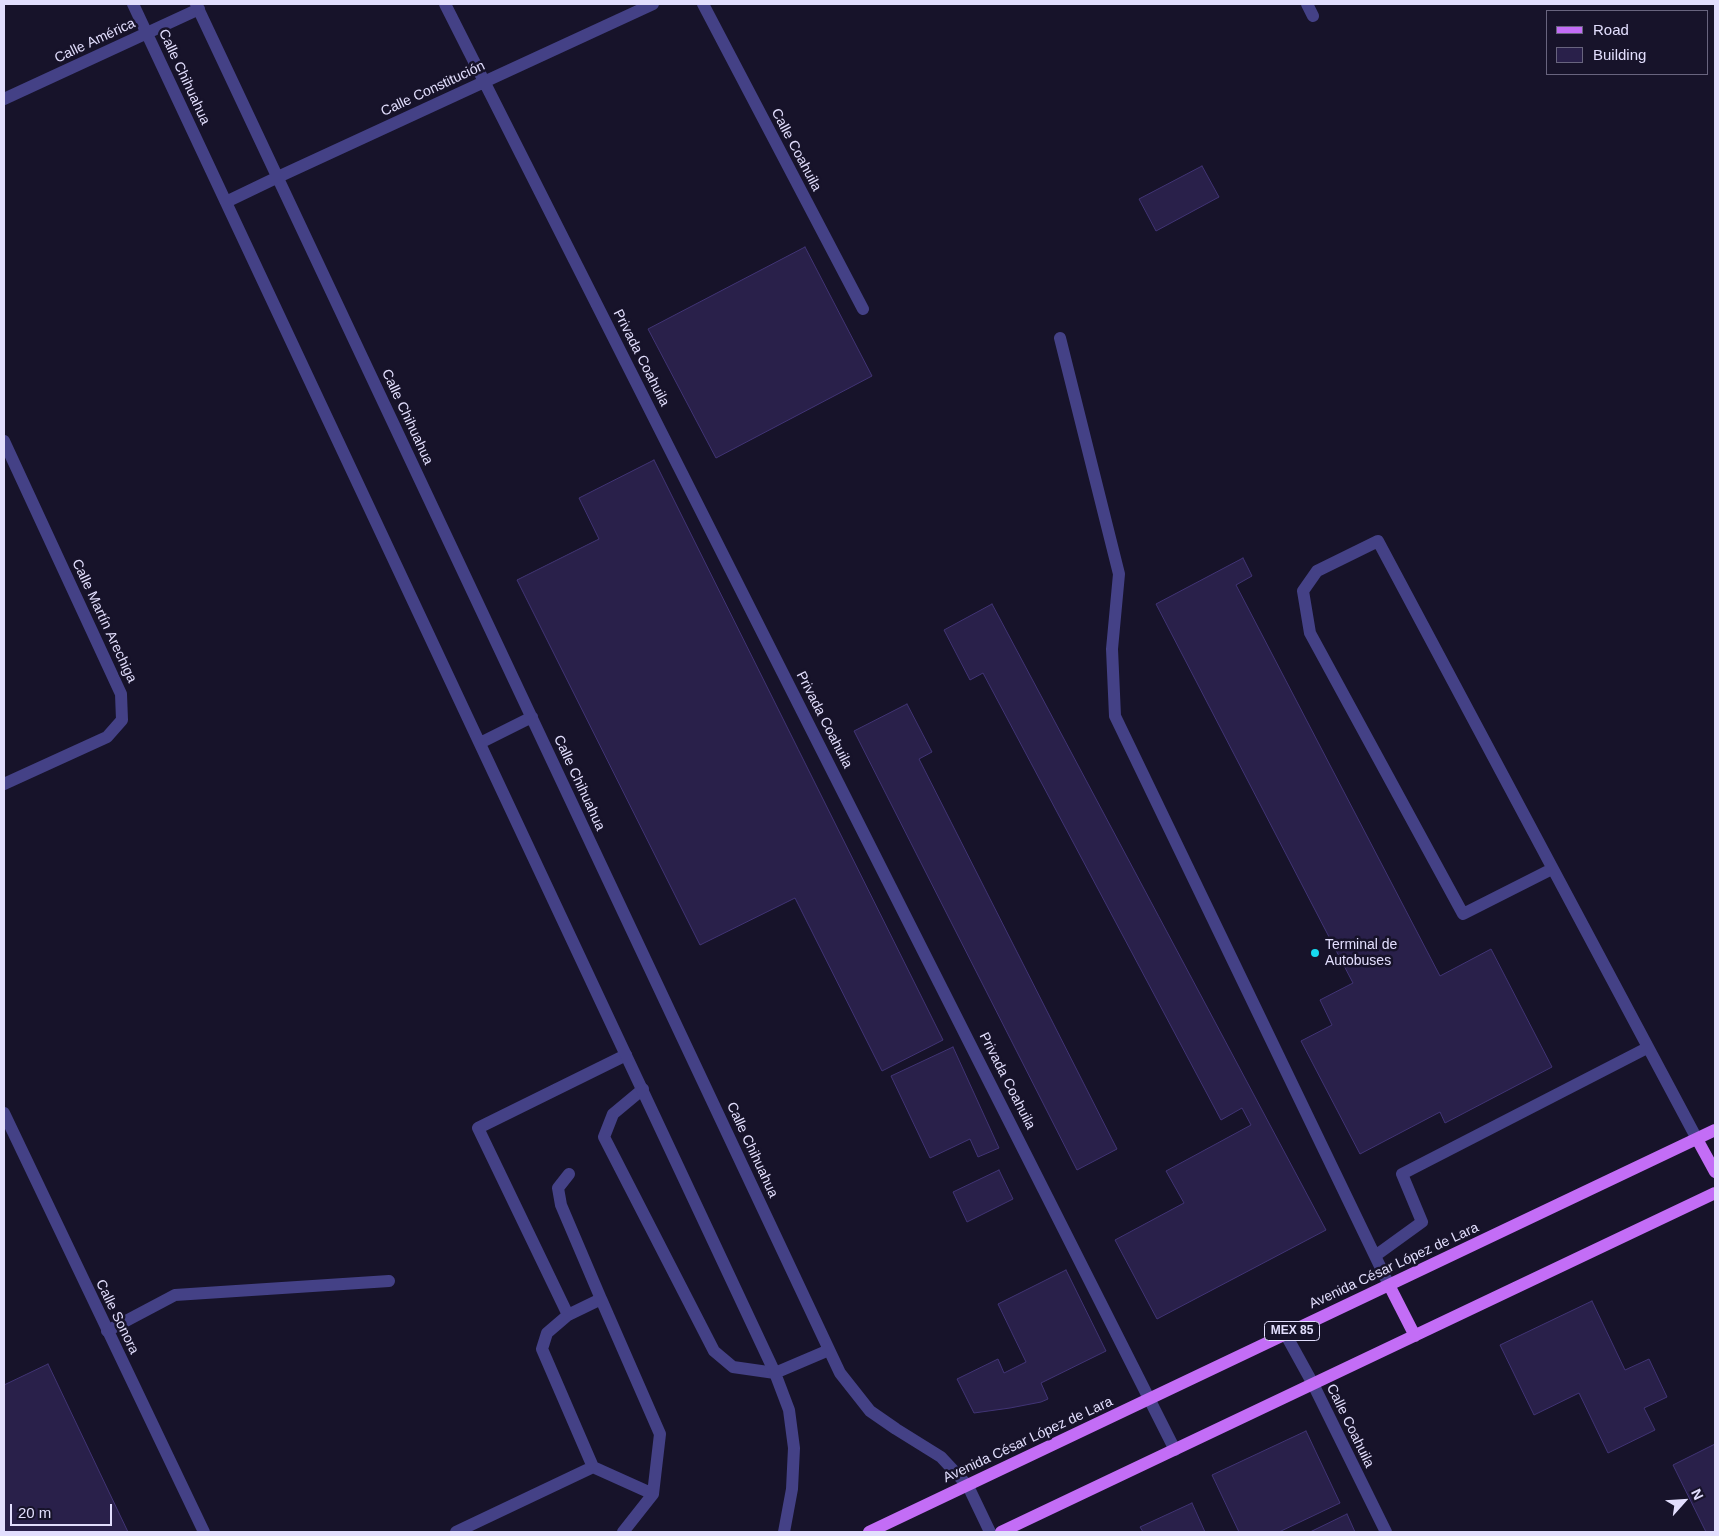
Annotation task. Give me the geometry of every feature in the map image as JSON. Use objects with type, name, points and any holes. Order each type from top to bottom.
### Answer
[{"type":"main road","name":"Avenida César López de Lara","points":[[869,1532],[1715,1130]]},
{"type":"main road","points":[[1697,1139],[1715,1172]]},
{"type":"main road","points":[[1001,1532],[1715,1193]]},
{"type":"main road","points":[[1389,1285],[1415,1336]]},
{"type":"street","name":"Calle Chihuahua","points":[[132,4],[775,1373],[790,1410],[794,1448],[792,1489],[784,1532]]},
{"type":"street","name":"Privada Coahuila","points":[[445,4],[1175,1450]]},
{"type":"street","name":"Calle Constitución","points":[[226,202],[278,176],[653,4]]},
{"type":"street","name":"Calle Coahuila","points":[[703,4],[863,309]]},
{"type":"street","points":[[1308,4],[1313,16]]},
{"type":"street","name":"Calle Chihuahua","points":[[197,6],[840,1373],[870,1411],[941,1457],[968,1486],[990,1532]]},
{"type":"street","name":"Calle América","points":[[4,99],[146,34],[197,6]]},
{"type":"street","points":[[1060,338],[1119,574],[1112,649],[1115,716],[1389,1285]]},
{"type":"street","name":"Calle Martín Arechiga","points":[[4,441],[121,694],[122,720],[107,736],[4,784]]},
{"type":"street","points":[[1552,869],[1463,914],[1310,633],[1303,591],[1317,571],[1378,541],[1697,1139]]},
{"type":"street","points":[[480,743],[532,717]]},
{"type":"street","points":[[1375,1256],[1422,1222],[1402,1174],[1647,1048]]},
{"type":"street","points":[[568,1315],[478,1128],[626,1054]]},
{"type":"street","points":[[642,1089],[613,1114],[604,1137],[714,1351],[733,1367],[775,1373],[829,1350]]},
{"type":"street","name":"Calle Sonora","points":[[4,1113],[7,1126],[204,1532]]},
{"type":"street","points":[[569,1174],[558,1188],[560,1205],[660,1434],[653,1494],[623,1532]]},
{"type":"street","points":[[107,1331],[175,1295],[389,1281]]},
{"type":"street","points":[[601,1299],[568,1315],[547,1333],[542,1349],[592,1467],[653,1494]]},
{"type":"street","name":"Calle Coahuila","points":[[1286,1334],[1313,1384],[1386,1532]]},
{"type":"street","points":[[456,1532],[592,1467]]},
{"type":"building","points":[[1202,166],[1219,197],[1156,231],[1139,199]]},
{"type":"building","points":[[805,247],[872,376],[716,458],[648,329]]},
{"type":"building","points":[[654,460],[943,1040],[882,1071],[795,898],[700,945],[517,580],[599,539],[579,498]]},
{"type":"building","points":[[1243,558],[1252,576],[1236,585],[1440,976],[1491,949],[1552,1067],[1445,1123],[1440,1112],[1360,1154],[1301,1041],[1332,1025],[1320,1000],[1353,983],[1156,604]]},
{"type":"building","points":[[992,604],[1326,1230],[1157,1319],[1115,1240],[1184,1203],[1166,1171],[1251,1125],[1242,1108],[1221,1120],[983,673],[970,680],[944,630]]},
{"type":"building","points":[[907,704],[932,752],[919,759],[1117,1149],[1077,1170],[854,731]]},
{"type":"building","points":[[953,1047],[999,1148],[978,1157],[970,1139],[930,1158],[891,1076]]},
{"type":"building","points":[[999,1170],[1013,1199],[967,1222],[953,1192]]},
{"type":"building","points":[[1066,1270],[1106,1351],[1041,1383],[1048,1399],[1010,1408],[974,1413],[957,1379],[998,1359],[1004,1373],[1026,1362],[998,1304]]},
{"type":"building","points":[[1592,1301],[1625,1370],[1649,1359],[1667,1397],[1644,1408],[1655,1430],[1608,1453],[1579,1393],[1534,1415],[1500,1345]]},
{"type":"building","points":[[48,1364],[128,1532],[4,1532],[4,1385]]},
{"type":"building","points":[[1306,1431],[1340,1503],[1279,1532],[1239,1532],[1212,1475]]},
{"type":"building","points":[[1715,1444],[1715,1532],[1706,1532],[1673,1465]]},
{"type":"building","points":[[1192,1503],[1205,1532],[1143,1532],[1140,1527]]},
{"type":"building","points":[[1347,1514],[1355,1532],[1310,1532]]},
{"type":"place","name":"Terminal de Autobuses","points":[[1315,953]]}]
